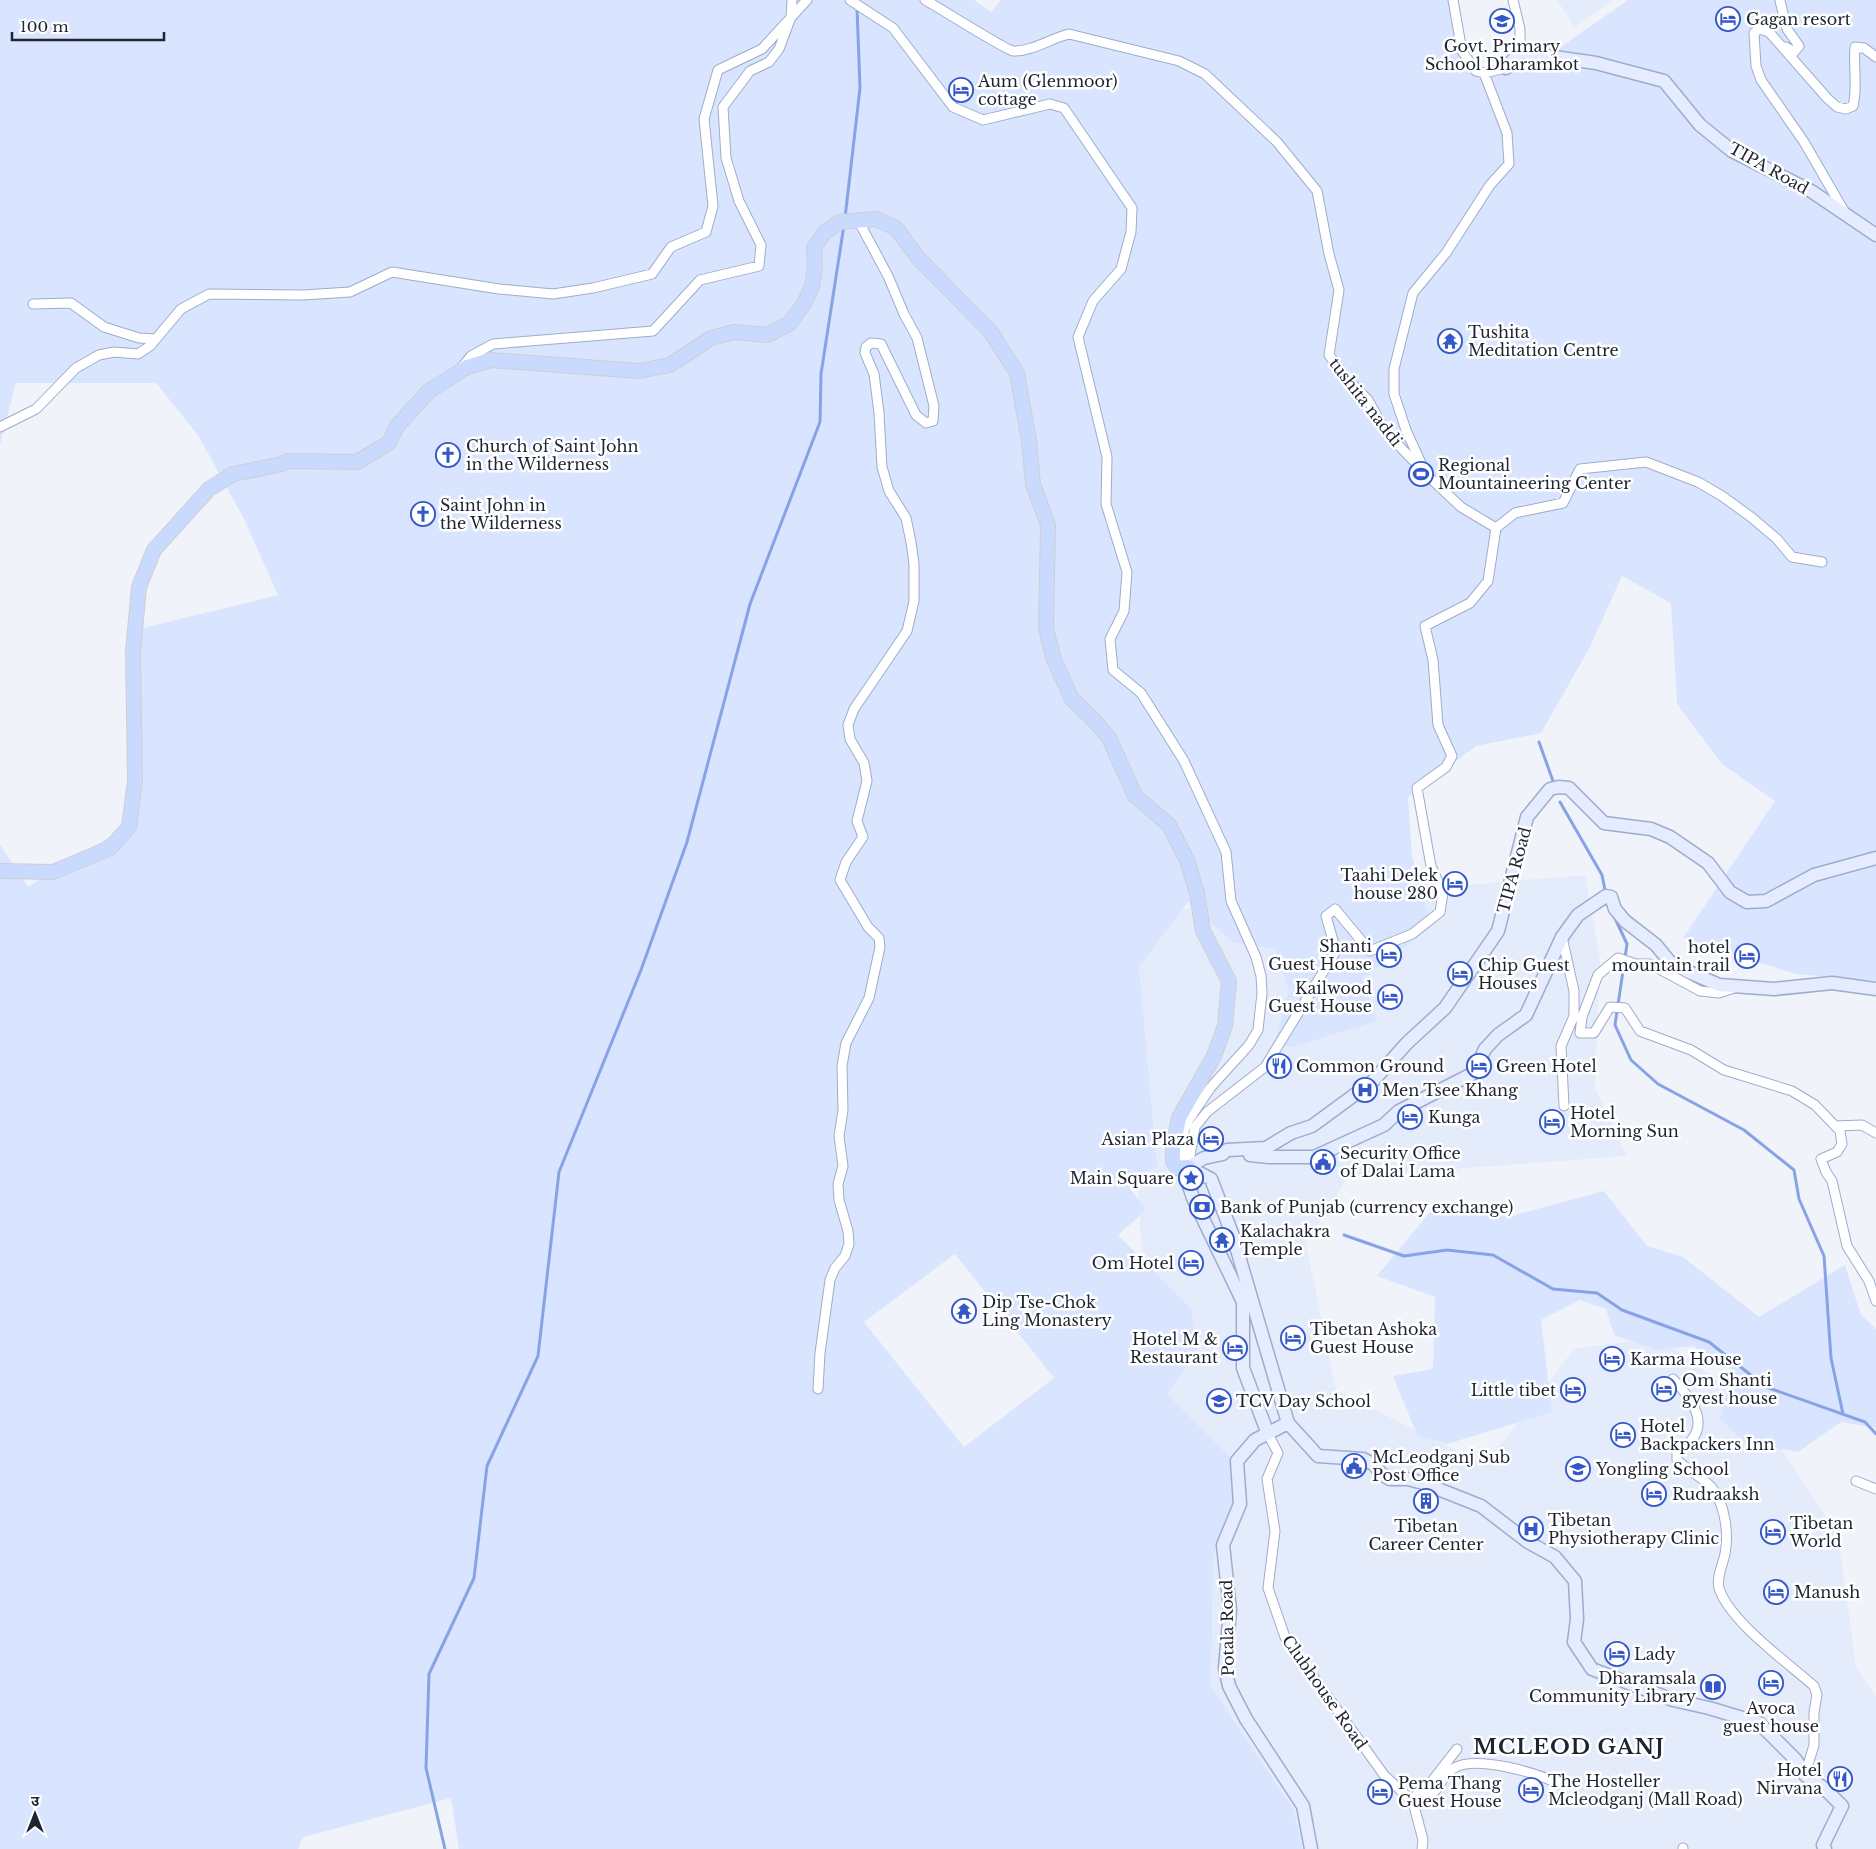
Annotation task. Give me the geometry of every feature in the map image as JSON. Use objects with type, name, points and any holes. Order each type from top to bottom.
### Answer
[{"type":"main road","points":[[0,871],[52,872],[110,848],[129,827],[135,782],[134,652],[139,586],[154,550],[209,489],[234,474],[282,464],[287,461],[357,462],[389,443],[397,426],[429,391],[466,367],[492,360],[639,371],[670,365],[711,338],[734,332],[767,335],[790,324],[804,304],[812,286],[815,266],[814,248],[825,232],[850,221],[876,219],[896,228],[919,259],[990,331],[1017,373],[1029,441],[1033,484],[1048,524],[1046,629],[1054,660],[1072,699],[1109,738],[1135,796],[1169,825],[1187,860],[1198,893],[1203,931],[1229,981],[1225,1026],[1214,1056],[1179,1118],[1173,1161],[1177,1168],[1188,1167]]},
{"type":"street","points":[[453,377],[471,356],[493,344],[653,331],[700,280],[759,266],[761,245],[739,201],[726,158],[723,107],[750,71],[769,62],[779,49],[791,17],[792,0]]},
{"type":"street","points":[[0,426],[36,409],[76,368],[99,355],[114,352],[138,354],[156,339],[181,309],[209,294],[303,295],[350,292],[392,272],[499,289],[553,294],[593,288],[652,274],[671,247],[706,232],[713,206],[704,119],[718,70],[762,49],[807,0]]},
{"type":"street","points":[[851,0],[893,28],[953,106],[983,120],[1050,104],[1064,108],[1132,208],[1131,232],[1121,269],[1093,301],[1078,336],[1106,457],[1106,504],[1127,572],[1124,611],[1110,639],[1113,670],[1141,693],[1184,762],[1226,852],[1231,901],[1256,957],[1261,976],[1262,993],[1258,1030],[1250,1045],[1206,1094],[1188,1121],[1182,1137],[1182,1165],[1211,1179],[1236,1246],[1288,1423],[1318,1456],[1363,1459],[1375,1465],[1380,1474],[1390,1479],[1408,1479],[1487,1510],[1528,1542],[1555,1557],[1575,1581],[1577,1619],[1574,1642],[1592,1669],[1672,1700],[1709,1708],[1759,1724],[1796,1760],[1805,1775],[1825,1789],[1842,1806],[1824,1845],[1825,1849]]},
{"type":"street","name":"tushita naddi","points":[[925,0],[1010,51],[1035,48],[1052,39],[1068,34],[1179,61],[1205,74],[1226,92],[1277,142],[1317,192],[1328,254],[1339,290],[1328,355],[1346,378],[1368,400],[1385,432],[1426,474]]},
{"type":"street","points":[[1453,0],[1462,51],[1476,72],[1484,73],[1506,68],[1520,52],[1517,0]]},
{"type":"street","points":[[1513,0],[1520,29]]},
{"type":"street","points":[[1780,1],[1787,29],[1799,46],[1794,52],[1769,32],[1759,30],[1754,33],[1756,66],[1760,80],[1804,142],[1847,217]]},
{"type":"street","points":[[1780,42],[1827,98],[1837,106],[1846,109],[1853,106],[1856,96],[1853,67],[1855,47],[1864,48],[1876,58]]},
{"type":"street","name":"TIPA Road","points":[[1520,52],[1596,63],[1664,82],[1700,125],[1732,151],[1811,191],[1876,235]]},
{"type":"street","points":[[1484,73],[1507,133],[1509,164],[1490,185],[1446,253],[1413,293],[1394,369],[1394,394],[1406,430],[1426,474],[1461,507],[1496,528]]},
{"type":"street","points":[[818,1389],[820,1354],[830,1280],[835,1268],[845,1256],[849,1244],[839,1200],[838,1184],[843,1166],[839,1136],[843,1110],[842,1066],[846,1043],[869,998],[880,947],[879,938],[868,927],[840,880],[846,862],[862,836],[857,822],[867,781],[864,763],[850,739],[848,725],[854,709],[907,632],[914,601],[914,564],[906,518],[889,491],[882,467],[879,413],[874,374],[865,353],[866,347],[872,343],[880,344],[916,414],[926,423],[933,421],[934,406],[917,338],[904,314],[888,276],[850,221]]},
{"type":"street","points":[[33,304],[71,303],[104,327],[138,338],[156,339]]},
{"type":"street","points":[[1268,1434],[1243,1368],[1242,1302],[1188,1186],[1188,1167],[1195,1127],[1206,1112],[1265,1067],[1336,951],[1326,916],[1335,909],[1370,951],[1412,934],[1440,912],[1443,893],[1431,866],[1417,788],[1446,766],[1452,756],[1438,725],[1433,660],[1425,626],[1470,603],[1488,581],[1496,528],[1515,513],[1563,503],[1580,469],[1646,462],[1698,482],[1722,496],[1777,539],[1792,557],[1822,562]]},
{"type":"street","name":"TIPA Road","points":[[1217,1155],[1227,1150],[1266,1148],[1291,1133],[1312,1126],[1372,1082],[1445,1008],[1498,931],[1527,817],[1550,789],[1559,786],[1569,788],[1604,823],[1651,829],[1670,837],[1708,863],[1730,892],[1747,902],[1766,901],[1814,875],[1876,858]]},
{"type":"street","points":[[1188,1167],[1204,1158],[1232,1153],[1270,1157],[1314,1157],[1384,1125],[1398,1111],[1474,1073],[1485,1049],[1498,1035],[1526,1015],[1562,937],[1578,914],[1597,900],[1606,896],[1611,897],[1615,909],[1625,921],[1656,945],[1669,961],[1688,972],[1719,985],[1734,988],[1774,989],[1832,983],[1876,989]]},
{"type":"street","points":[[1562,937],[1574,991],[1574,1016],[1561,1046],[1564,1106]]},
{"type":"street","points":[[1734,988],[1719,993],[1700,992],[1650,964],[1636,964],[1618,958],[1598,974],[1582,1016],[1580,1033],[1594,1033],[1610,1007],[1625,1008],[1640,1031],[1691,1050],[1724,1070],[1792,1092],[1815,1105],[1840,1131],[1842,1144],[1837,1152],[1822,1159],[1826,1172],[1832,1181],[1847,1246],[1869,1281],[1876,1301]]},
{"type":"street","points":[[1835,1126],[1862,1125],[1876,1133]]},
{"type":"street","points":[[1673,1379],[1687,1394],[1697,1410],[1698,1429],[1691,1444],[1677,1452],[1676,1460],[1689,1472],[1708,1483],[1721,1503],[1727,1540],[1719,1588],[1741,1624],[1814,1686],[1817,1695],[1814,1712],[1814,1745],[1805,1775]]},
{"type":"street","name":"Potala Road","points":[[1288,1423],[1256,1440],[1238,1462],[1240,1504],[1222,1545],[1230,1610],[1225,1668],[1228,1686],[1246,1719],[1303,1806],[1311,1849]]},
{"type":"street","name":"Clubhouse Road","points":[[1268,1434],[1278,1454],[1267,1479],[1275,1531],[1268,1588],[1285,1637],[1384,1775],[1412,1801]]},
{"type":"street","points":[[1856,1481],[1876,1489]]},
{"type":"street","points":[[1412,1801],[1429,1785],[1458,1749]]},
{"type":"street","points":[[1412,1801],[1433,1793],[1443,1778],[1454,1768],[1468,1764],[1502,1766],[1541,1775],[1559,1784]]},
{"type":"street","points":[[1412,1801],[1423,1840],[1422,1849]]},
{"type":"shaded area","points":[[0,0],[974,0],[991,12],[1001,0],[1454,0],[1462,51],[1461,69],[1531,68],[1628,0],[1876,0],[1876,981],[1796,974],[1683,938],[1775,801],[1722,764],[1677,704],[1671,603],[1622,576],[1589,649],[1541,733],[1476,746],[1408,797],[1412,856],[1431,928],[1362,979],[1377,1021],[1293,1047],[1274,1044],[1289,991],[1275,949],[1232,942],[1188,902],[1139,967],[1157,1167],[1124,1180],[1146,1210],[1118,1235],[1191,1309],[1198,1349],[1167,1394],[1231,1458],[1234,1501],[1213,1557],[1211,1687],[1293,1809],[1303,1849],[459,1849],[451,1798],[303,1837],[298,1849],[0,1849],[0,845],[28,887],[118,832],[141,795],[139,629],[278,595],[245,521],[198,435],[156,383],[16,383],[0,445]],"holes":[[[955,1254],[1054,1378],[964,1447],[864,1322]]]},
{"type":"shaded area","points":[[1557,0],[1613,0],[1575,27]]},
{"type":"shaded area","points":[[1585,875],[1600,959],[1595,1088],[1627,1156],[1348,1177],[1306,1244],[1336,1390],[1481,1463],[1506,1439],[1574,1349],[1659,1337],[1754,1408],[1838,1535],[1856,1667],[1876,1697],[1876,1849],[1239,1849],[1168,1600],[1117,914]]},
{"type":"shaded area","points":[[1604,1191],[1647,1246],[1683,1257],[1759,1317],[1845,1265],[1861,1315],[1876,1329],[1876,1428],[1841,1422],[1798,1452],[1744,1442],[1720,1419],[1732,1370],[1693,1346],[1656,1350],[1614,1335],[1606,1309],[1580,1300],[1541,1320],[1552,1412],[1447,1444],[1417,1435],[1393,1376],[1433,1369],[1435,1297],[1377,1276],[1430,1212],[1511,1216]]},
{"type":"waterway","points":[[845,218],[860,88],[857,8]]},
{"type":"waterway","points":[[445,1849],[426,1768],[429,1674],[474,1578],[487,1466],[538,1356],[559,1172],[641,970],[687,842],[750,604],[820,422],[821,374],[844,225]]},
{"type":"waterway","points":[[1539,742],[1553,781]]},
{"type":"waterway","points":[[1560,802],[1602,875],[1605,890]]},
{"type":"waterway","points":[[1614,916],[1627,944],[1615,1025],[1631,1060],[1658,1084],[1744,1130],[1794,1170],[1799,1199],[1824,1256],[1831,1358],[1843,1414]]},
{"type":"waterway","points":[[1344,1235],[1404,1256],[1447,1250],[1493,1255],[1553,1289],[1597,1293],[1622,1310],[1709,1342],[1766,1387],[1865,1422],[1876,1434]]},
{"type":"place","name":"Gagan resort","points":[[1728,19]]},
{"type":"place","name":"Govt. Primary School Dharamkot","points":[[1502,21]]},
{"type":"place","name":"Aum (Glenmoor) cottage","points":[[961,90]]},
{"type":"place","name":"Tushita Meditation Centre","points":[[1450,341]]},
{"type":"place","name":"Church of Saint John in the Wilderness","points":[[448,455]]},
{"type":"place","name":"Regional Mountaineering Center","points":[[1421,474]]},
{"type":"place","name":"Saint John in the Wilderness","points":[[423,514]]},
{"type":"place","name":"Taahi Delek house 280","points":[[1455,884]]},
{"type":"place","name":"Shanti Guest House","points":[[1389,955]]},
{"type":"place","name":"hotel mountain trail","points":[[1747,956]]},
{"type":"place","name":"Chip Guest Houses","points":[[1460,974]]},
{"type":"place","name":"Kailwood Guest House","points":[[1390,997]]},
{"type":"place","name":"Common Ground","points":[[1279,1066]]},
{"type":"place","name":"Green Hotel","points":[[1479,1066]]},
{"type":"place","name":"Men Tsee Khang","points":[[1365,1090]]},
{"type":"place","name":"Kunga","points":[[1410,1117]]},
{"type":"place","name":"Hotel Morning Sun","points":[[1552,1122]]},
{"type":"place","name":"Asian Plaza","points":[[1211,1139]]},
{"type":"place","name":"Security Office of Dalai Lama","points":[[1323,1162]]},
{"type":"place","name":"Main Square","points":[[1191,1178]]},
{"type":"place","name":"Bank of Punjab (currency exchange)","points":[[1202,1207]]},
{"type":"place","name":"Kalachakra Temple","points":[[1222,1240]]},
{"type":"place","name":"Om Hotel","points":[[1191,1263]]},
{"type":"place","name":"Dip Tse-Chok Ling Monastery","points":[[964,1311]]},
{"type":"place","name":"Tibetan Ashoka Guest House","points":[[1293,1338]]},
{"type":"place","name":"Hotel M & Restaurant","points":[[1235,1348]]},
{"type":"place","name":"Karma House","points":[[1612,1359]]},
{"type":"place","name":"Om Shanti gyest house","points":[[1664,1389]]},
{"type":"place","name":"Little tibet","points":[[1573,1390]]},
{"type":"place","name":"TCV Day School","points":[[1219,1401]]},
{"type":"place","name":"Hotel Backpackers Inn","points":[[1623,1435]]},
{"type":"place","name":"McLeodganj Sub Post Office","points":[[1354,1466]]},
{"type":"place","name":"Yongling School","points":[[1578,1469]]},
{"type":"place","name":"Rudraaksh","points":[[1654,1494]]},
{"type":"place","name":"Tibetan Career Center","points":[[1426,1501]]},
{"type":"place","name":"Tibetan Physiotherapy Clinic","points":[[1531,1529]]},
{"type":"place","name":"Tibetan World","points":[[1773,1532]]},
{"type":"place","name":"Manush","points":[[1776,1592]]},
{"type":"place","name":"Lady","points":[[1617,1654]]},
{"type":"place","name":"Avoca guest house","points":[[1771,1683]]},
{"type":"place","name":"Dharamsala Community Library","points":[[1713,1687]]},
{"type":"place","name":"Hotel Nirvana","points":[[1840,1779]]},
{"type":"place","name":"The Hosteller Mcleodganj (Mall Road)","points":[[1531,1790]]},
{"type":"place","name":"Pema Thang Guest House","points":[[1380,1792]]},
{"type":"district","name":"MCLEOD GANJ","points":[[1569,1747]]}]
